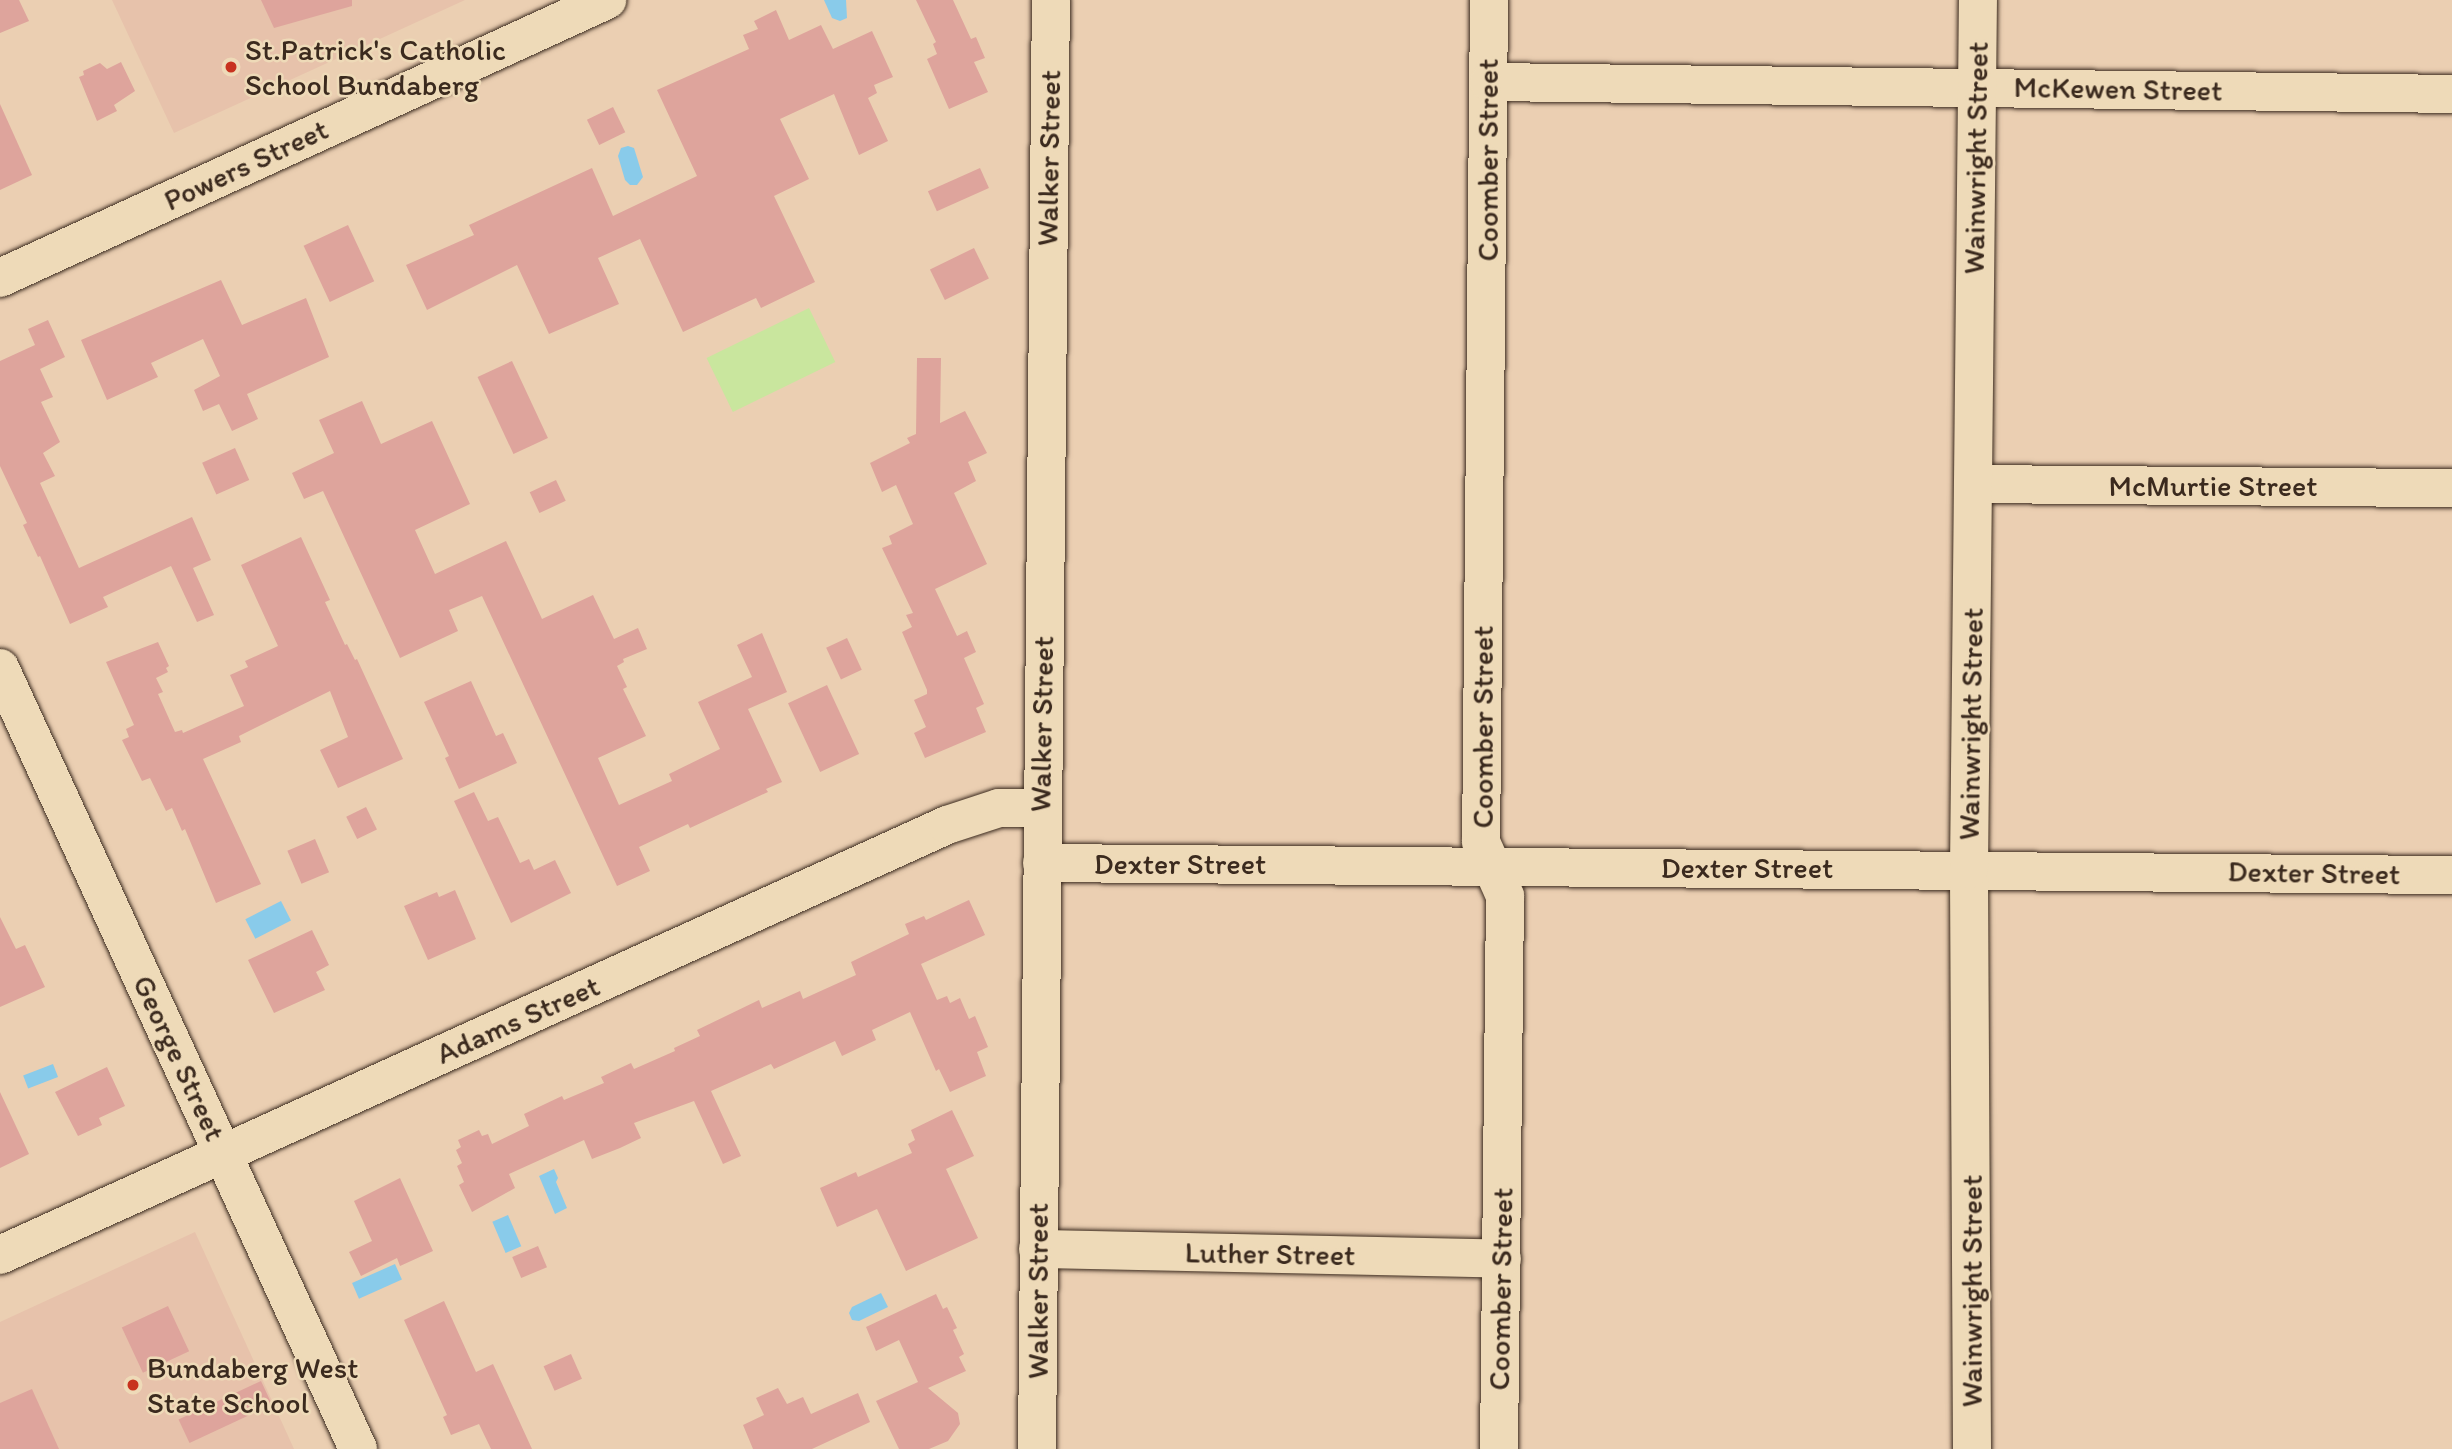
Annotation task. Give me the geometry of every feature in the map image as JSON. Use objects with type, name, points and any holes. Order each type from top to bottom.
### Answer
[{"type":"street","name":"Powers Street","points":[[0,278],[607,0]]},
{"type":"street","name":"Walker Street","points":[[1037,1449],[1041,808],[1051,0]]},
{"type":"street","name":"Coomber Street","points":[[1489,0],[1482,842],[1505,896],[1499,1449]]},
{"type":"street","name":"Wainwright Street","points":[[1972,1449],[1969,869],[1978,0]]},
{"type":"street","name":"McKewen Street","points":[[1489,82],[2452,93]]},
{"type":"street","name":"McMurtie Street","points":[[1974,484],[2452,488]]},
{"type":"street","name":"George Street","points":[[0,668],[358,1449]]},
{"type":"street","name":"Adams Street","points":[[0,1255],[947,825],[999,807],[1041,808]]},
{"type":"street","name":"Dexter Street","points":[[1042,863],[2452,875]]},
{"type":"street","name":"Luther Street","points":[[1038,1249],[1502,1259]]},
{"type":"shaded area","name":"St.Patrick's Catholic School Bundaberg","points":[[112,0],[465,0],[174,133]]},
{"type":"shaded area","name":"Bundaberg West State School","points":[[195,1232],[294,1449],[0,1449],[0,1322]]},
{"type":"green space","points":[[809,308],[835,362],[733,412],[707,358]]},
{"type":"water","points":[[824,0],[846,0],[847,18],[840,21],[832,18]]},
{"type":"water","points":[[621,148],[634,148],[643,177],[637,185],[630,185],[625,180],[618,156]]},
{"type":"water","points":[[281,901],[291,921],[255,939],[245,919]]},
{"type":"water","points":[[53,1064],[58,1077],[28,1089],[23,1075]]},
{"type":"water","points":[[554,1169],[558,1178],[556,1182],[567,1208],[555,1214],[539,1176]]},
{"type":"water","points":[[508,1215],[521,1246],[506,1253],[492,1222]]},
{"type":"water","points":[[395,1264],[402,1280],[359,1299],[352,1283]]},
{"type":"water","points":[[881,1293],[888,1307],[859,1321],[852,1320],[849,1313],[852,1307]]},
{"type":"building","points":[[0,0],[19,0],[29,21],[0,33]]},
{"type":"building","points":[[261,0],[352,0],[352,6],[274,28]]},
{"type":"building","points":[[916,0],[953,0],[971,39],[976,37],[985,58],[974,62],[988,92],[949,109],[927,59],[937,54],[933,44],[936,42]]},
{"type":"building","points":[[776,10],[789,40],[821,25],[833,49],[872,31],[893,77],[874,85],[877,93],[868,98],[888,141],[859,155],[834,94],[780,119],[809,179],[774,196],[815,282],[761,308],[756,298],[683,332],[640,239],[598,258],[619,304],[549,334],[517,265],[427,310],[406,265],[474,235],[469,225],[592,168],[613,216],[697,176],[657,90],[749,49],[743,35],[758,29],[754,21]]},
{"type":"building","points":[[121,62],[135,91],[114,105],[117,111],[97,121],[79,77],[84,75],[83,71],[100,63],[107,69]]},
{"type":"building","points":[[0,104],[32,175],[0,190]]},
{"type":"building","points":[[613,107],[625,132],[599,145],[587,120]]},
{"type":"building","points":[[980,168],[989,188],[937,211],[928,191]]},
{"type":"building","points":[[348,225],[374,281],[330,302],[304,246]]},
{"type":"building","points":[[974,248],[989,279],[945,300],[930,269]]},
{"type":"building","points":[[221,280],[242,325],[306,298],[329,357],[247,394],[258,419],[232,431],[219,404],[203,411],[194,390],[220,376],[203,339],[151,363],[158,377],[107,400],[81,340]]},
{"type":"building","points":[[48,320],[65,357],[40,369],[53,397],[41,402],[60,442],[43,453],[55,476],[40,483],[79,568],[192,517],[211,560],[193,568],[214,615],[197,622],[171,566],[103,597],[108,607],[70,624],[23,525],[27,523],[0,466],[0,361],[35,345],[28,329]]},
{"type":"building","points":[[917,358],[941,358],[940,423],[965,411],[987,453],[968,462],[976,481],[954,493],[987,564],[935,589],[957,636],[967,631],[976,652],[964,658],[984,704],[976,708],[986,732],[925,758],[914,733],[926,727],[914,700],[927,694],[927,690],[902,632],[912,627],[906,615],[913,613],[882,548],[892,544],[889,536],[913,524],[896,485],[882,492],[870,463],[910,443],[907,438],[916,434]]},
{"type":"building","points":[[512,361],[548,438],[513,454],[478,377]]},
{"type":"building","points":[[362,401],[381,444],[432,421],[470,504],[415,530],[435,574],[506,541],[542,619],[593,595],[614,639],[638,628],[647,649],[623,659],[624,662],[617,666],[627,687],[623,689],[646,736],[598,758],[619,805],[672,781],[669,774],[720,749],[698,702],[752,677],[737,645],[762,633],[787,692],[748,709],[782,782],[766,789],[768,792],[690,828],[688,824],[639,847],[650,871],[617,886],[482,596],[449,610],[458,631],[400,658],[323,491],[304,499],[292,473],[334,453],[319,420]]},
{"type":"building","points":[[235,448],[249,480],[216,495],[202,463]]},
{"type":"building","points":[[556,480],[566,501],[539,513],[530,492]]},
{"type":"building","points":[[301,537],[330,600],[325,602],[345,645],[347,644],[355,660],[357,659],[403,759],[338,788],[320,750],[348,737],[330,691],[239,736],[241,742],[203,759],[261,884],[216,903],[185,829],[182,831],[172,808],[166,811],[150,778],[142,781],[122,740],[129,737],[126,729],[134,725],[106,662],[158,642],[169,666],[166,668],[168,672],[156,678],[163,692],[158,694],[175,732],[182,730],[183,733],[244,706],[230,675],[248,667],[245,661],[278,646],[241,565]]},
{"type":"building","points":[[847,638],[862,670],[841,679],[826,648]]},
{"type":"building","points":[[471,681],[496,736],[503,733],[517,763],[459,789],[445,758],[449,756],[424,702]]},
{"type":"building","points":[[827,685],[859,754],[820,772],[788,703]]},
{"type":"building","points":[[474,792],[488,821],[498,817],[520,863],[529,859],[534,870],[555,860],[571,893],[511,923],[454,801]]},
{"type":"building","points":[[366,807],[377,829],[357,839],[346,817]]},
{"type":"building","points":[[315,839],[329,872],[301,884],[287,851]]},
{"type":"building","points":[[455,890],[476,939],[428,960],[404,906],[437,892],[439,897]]},
{"type":"building","points":[[969,900],[985,935],[921,964],[937,1000],[947,996],[950,1003],[960,998],[969,1019],[975,1016],[988,1047],[977,1052],[986,1076],[950,1092],[939,1069],[936,1071],[910,1012],[872,1030],[876,1040],[842,1056],[835,1041],[774,1069],[771,1064],[711,1091],[741,1156],[723,1164],[694,1101],[634,1123],[641,1138],[620,1148],[592,1159],[584,1140],[509,1174],[515,1188],[472,1212],[459,1185],[464,1182],[457,1166],[462,1163],[456,1150],[461,1147],[458,1140],[479,1130],[482,1136],[488,1134],[492,1144],[529,1126],[524,1114],[562,1096],[564,1100],[604,1083],[601,1077],[631,1063],[634,1069],[675,1051],[674,1048],[700,1036],[697,1030],[759,1000],[762,1008],[800,991],[803,999],[856,975],[851,962],[909,934],[905,924],[924,916],[926,920]]},
{"type":"building","points":[[0,917],[16,949],[25,945],[45,987],[0,1007]]},
{"type":"building","points":[[312,930],[329,965],[316,972],[325,990],[274,1013],[248,960]]},
{"type":"building","points":[[107,1067],[125,1106],[99,1118],[102,1125],[78,1136],[55,1092]]},
{"type":"building","points":[[0,1092],[29,1154],[0,1168]]},
{"type":"building","points":[[952,1110],[974,1156],[946,1169],[978,1238],[906,1271],[877,1209],[837,1227],[820,1188],[856,1172],[858,1177],[912,1153],[908,1144],[915,1140],[911,1130]]},
{"type":"building","points":[[400,1178],[433,1251],[400,1266],[397,1258],[361,1276],[349,1252],[372,1241],[354,1201]]},
{"type":"building","points":[[538,1246],[547,1267],[521,1278],[512,1257]]},
{"type":"building","points":[[936,1294],[943,1309],[947,1307],[957,1328],[953,1330],[964,1354],[959,1357],[966,1371],[928,1388],[958,1413],[960,1424],[948,1441],[929,1449],[899,1449],[876,1401],[918,1382],[899,1340],[876,1351],[866,1327]]},
{"type":"building","points":[[444,1301],[476,1372],[493,1364],[532,1449],[491,1449],[479,1424],[451,1435],[443,1417],[447,1415],[404,1320]]},
{"type":"building","points":[[168,1306],[189,1351],[143,1373],[122,1328]]},
{"type":"building","points":[[571,1354],[582,1379],[555,1391],[544,1366]]},
{"type":"building","points":[[261,1381],[272,1405],[190,1443],[179,1419]]},
{"type":"building","points":[[778,1388],[787,1404],[803,1397],[811,1414],[858,1393],[870,1422],[812,1449],[753,1449],[743,1425],[764,1415],[756,1398]]},
{"type":"building","points":[[32,1389],[59,1449],[0,1449],[0,1403]]},
{"type":"place","name":"St.Patrick's Catholic School Bundaberg","points":[[231,67]]},
{"type":"place","name":"Bundaberg West State School","points":[[133,1385]]}]
